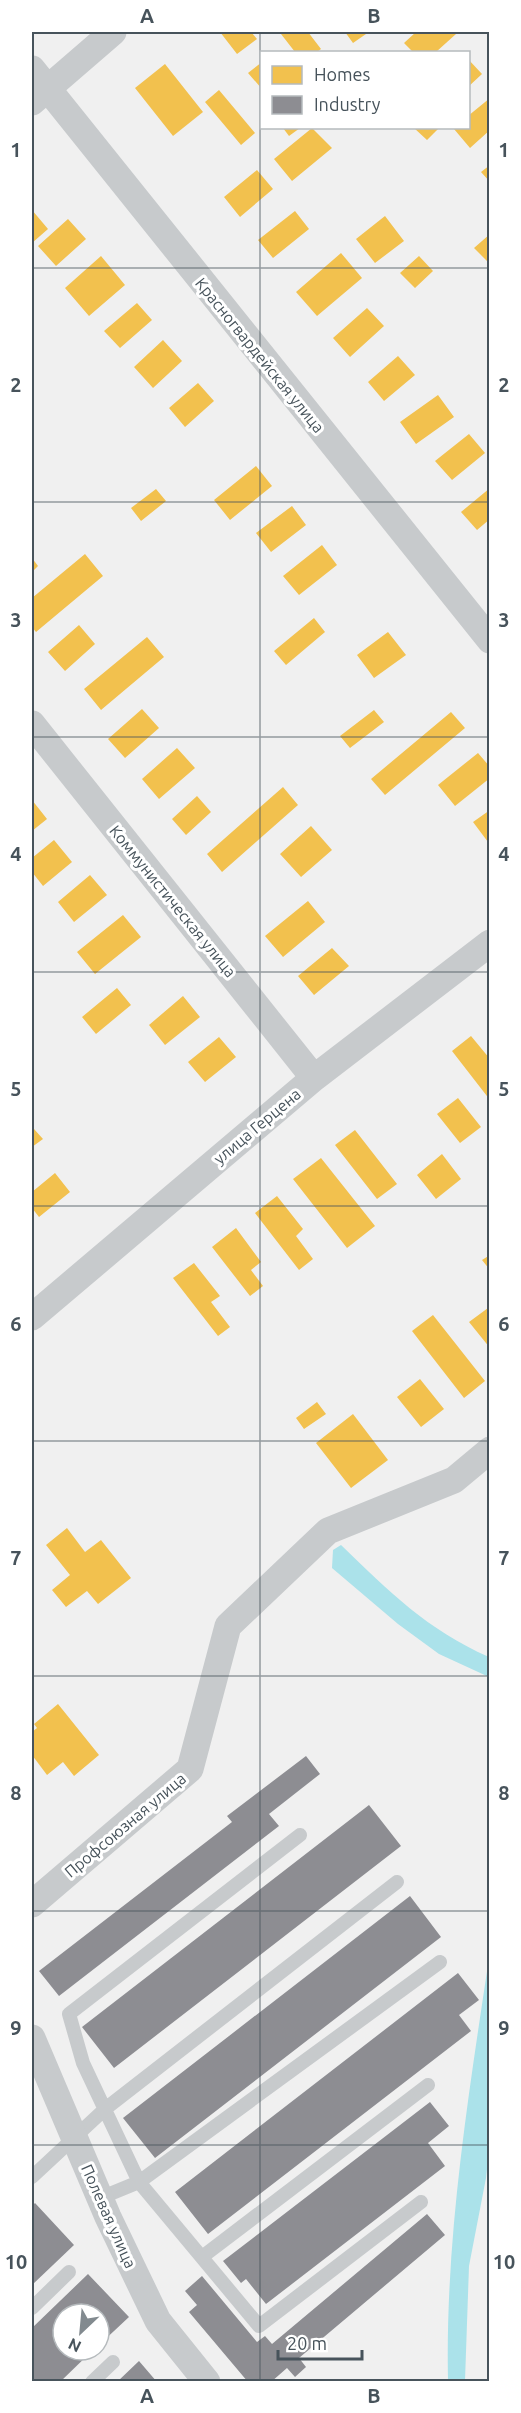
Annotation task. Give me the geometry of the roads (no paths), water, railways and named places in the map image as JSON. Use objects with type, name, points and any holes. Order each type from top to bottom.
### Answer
[{"type":"street","points":[[36,87],[113,32]]},
{"type":"street","name":"Красногвардейская улица","points":[[36,87],[489,640]]},
{"type":"street","name":"Коммунистическая улица","points":[[32,724],[314,1078]]},
{"type":"street","name":"улица Герцена","points":[[32,1317],[314,1078],[489,943]]},
{"type":"street","name":"Профсоюзная улица","points":[[32,1904],[190,1769],[228,1626],[328,1531],[454,1480],[489,1450]]},
{"type":"street","name":"Полевая улица","points":[[32,2037],[100,2198],[158,2320],[207,2382]]},
{"type":"lane","points":[[300,1834],[69,2014],[83,2063],[140,2182],[259,2326],[421,2202]]},
{"type":"lane","points":[[32,2177],[105,2109],[397,1882]]},
{"type":"lane","points":[[100,2198],[140,2182],[440,1962]]},
{"type":"lane","points":[[202,2257],[428,2085]]},
{"type":"lane","points":[[32,2308],[69,2272]]},
{"type":"lane","points":[[92,2382],[113,2362]]},
{"type":"water","points":[[341,1545],[393,1594],[427,1622],[489,1657],[489,1677],[439,1654],[398,1624],[332,1568],[333,1550]]},
{"type":"water","points":[[489,1958],[489,2151],[469,2266],[465,2381],[448,2381],[450,2275],[454,2222],[466,2116]]}]
